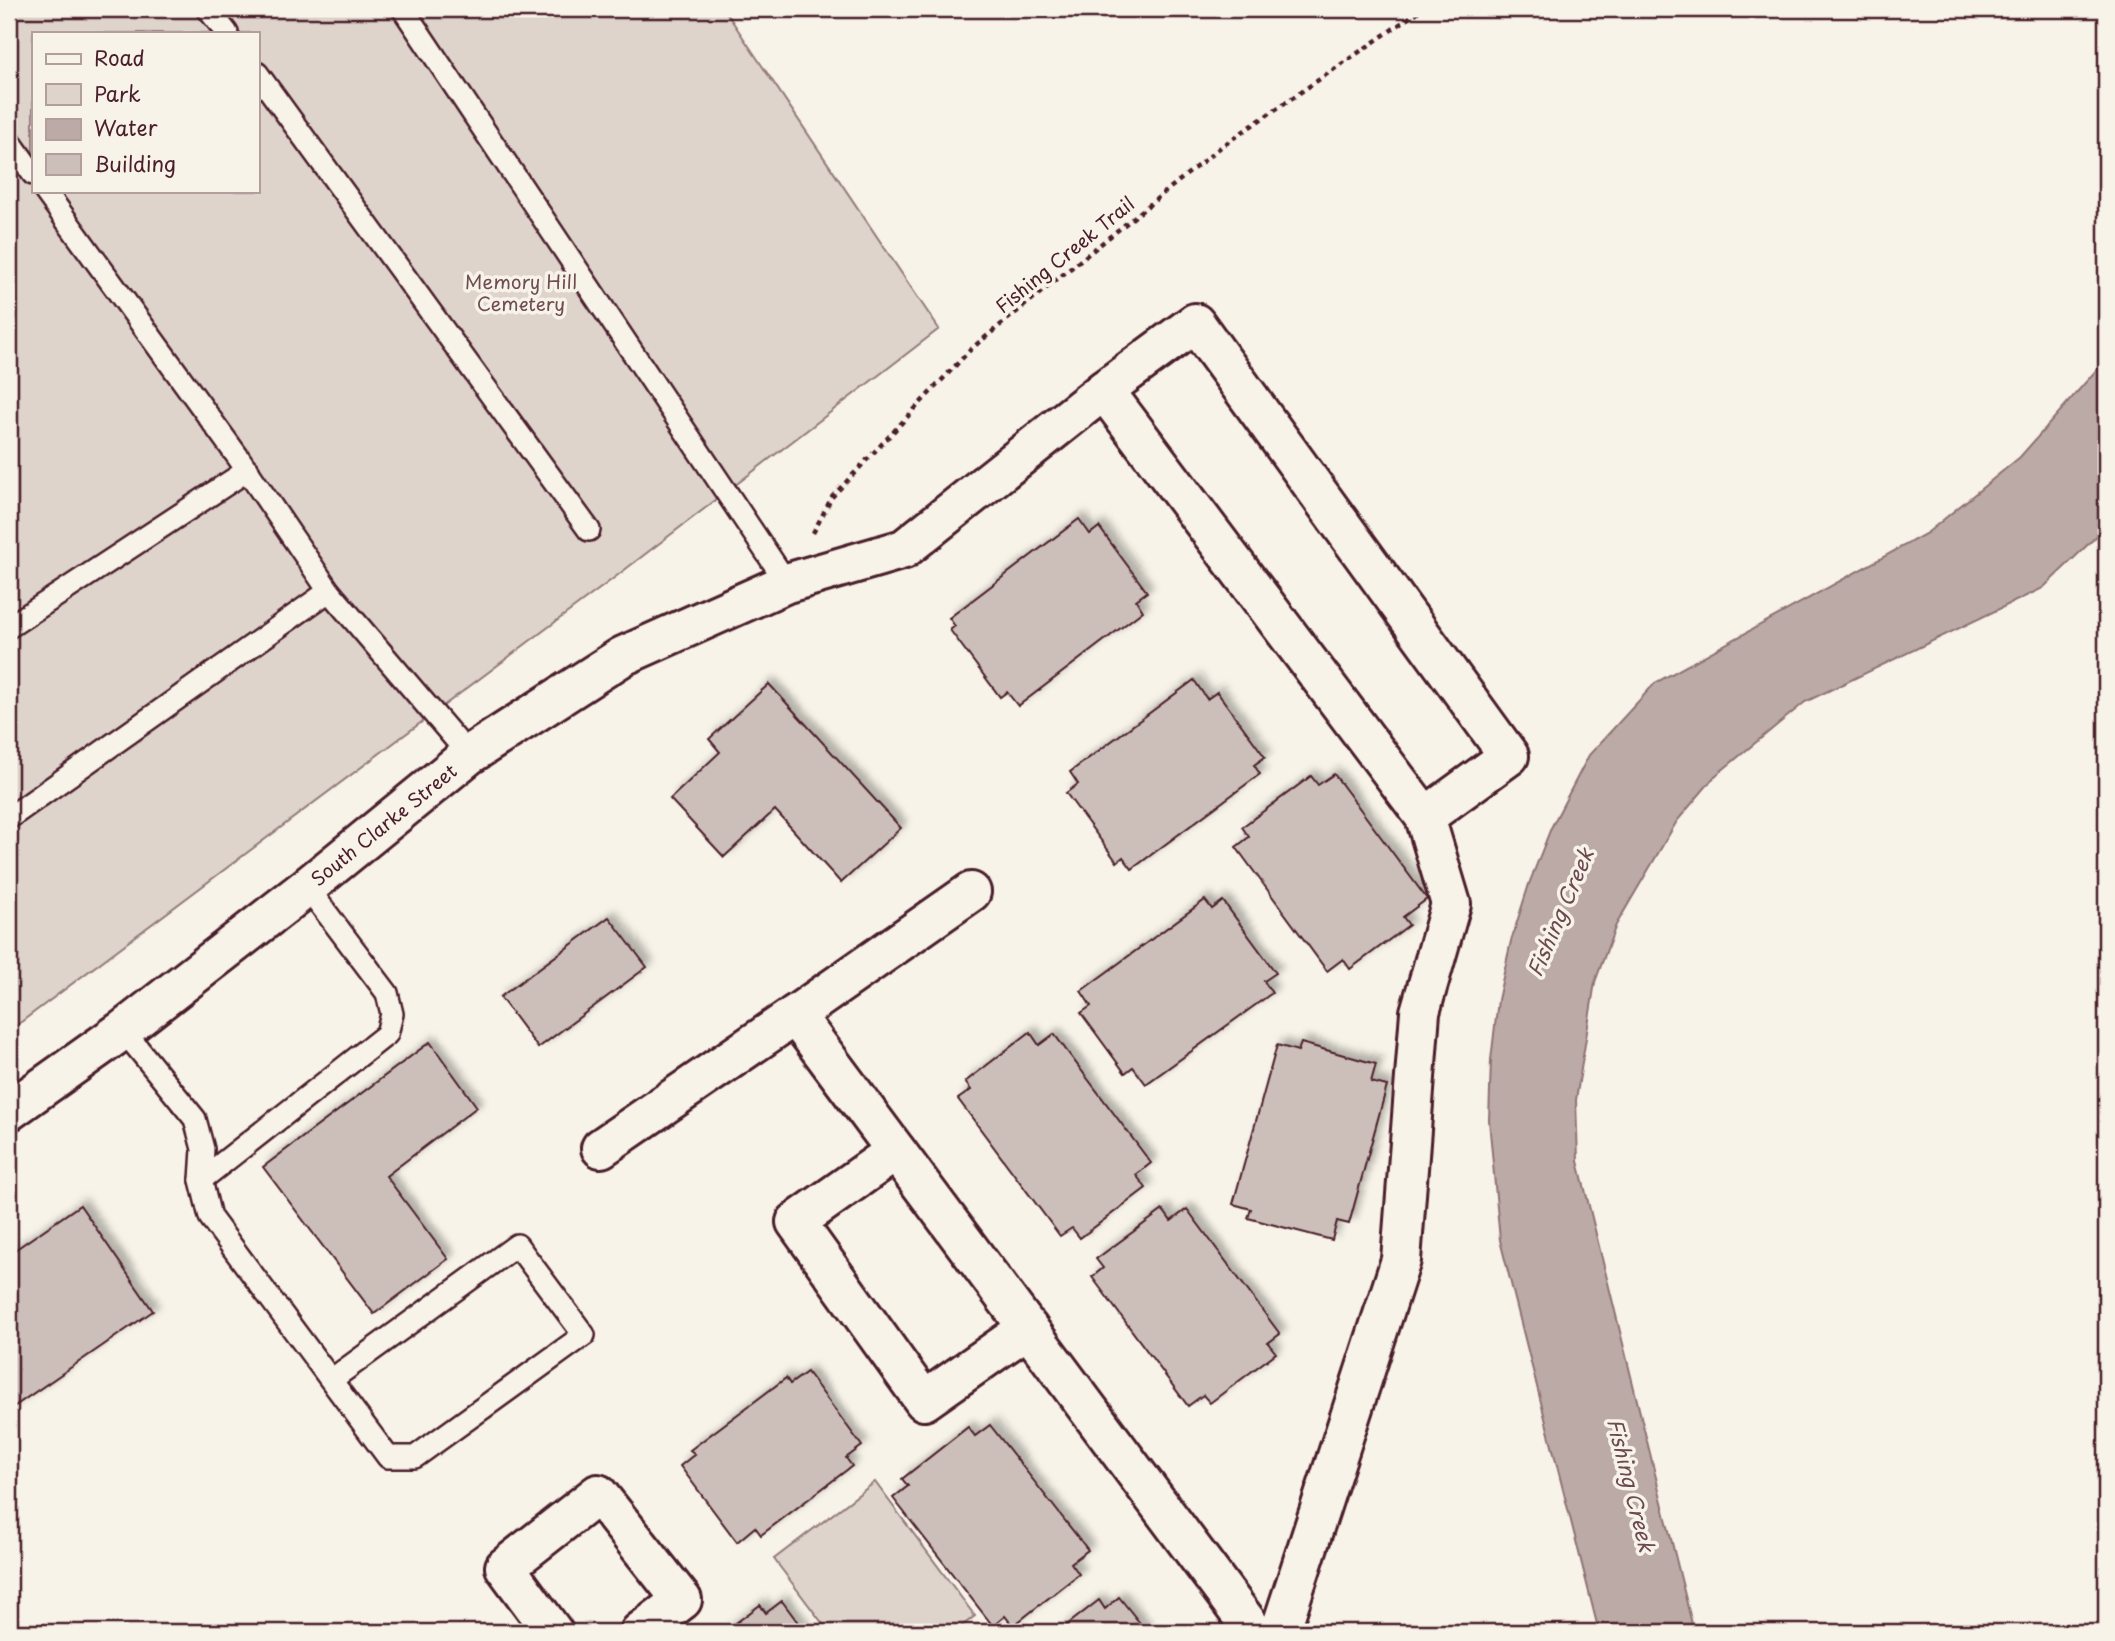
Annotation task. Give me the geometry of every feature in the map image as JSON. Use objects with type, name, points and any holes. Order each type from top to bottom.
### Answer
[{"type":"street","name":"South Clarke Street","points":[[9,1111],[123,1030],[307,887],[469,755],[623,656],[787,583],[904,549],[1104,390],[1195,323],[1509,756],[1425,817]]},
{"type":"street","points":[[1104,390],[1425,817],[1451,904],[1420,1012],[1401,1260],[1280,1632]]},
{"type":"street","points":[[601,1149],[971,892]]},
{"type":"street","points":[[795,1015],[1254,1632]]},
{"type":"street","points":[[896,1152],[796,1222],[924,1401],[1028,1328]]},
{"type":"street","points":[[553,1632],[505,1567],[598,1494],[682,1600],[640,1632]]},
{"type":"lane","points":[[208,9],[226,32]]},
{"type":"lane","points":[[403,9],[787,583]]},
{"type":"lane","points":[[259,76],[589,530]]},
{"type":"lane","points":[[9,140],[32,173]]},
{"type":"lane","points":[[47,192],[248,470],[329,591],[469,755]]},
{"type":"lane","points":[[9,627],[248,470]]},
{"type":"lane","points":[[9,818],[329,591]]},
{"type":"lane","points":[[201,1180],[387,1034],[392,1014],[387,993],[307,887]]},
{"type":"lane","points":[[123,1030],[195,1119],[203,1149],[201,1180],[210,1217],[388,1457],[415,1457],[584,1335],[517,1245],[331,1380]]},
{"type":"path","name":"Fishing Creek Trail","points":[[787,583],[832,497],[972,348],[1222,146],[1422,9]]},
{"type":"green space","name":"Memory Hill Cemetery","points":[[9,9],[724,9],[939,329],[614,578],[9,1031]]},
{"type":"green space","points":[[875,1482],[975,1616],[954,1632],[829,1632],[774,1559]]},
{"type":"water","name":"Fishing Creek","points":[[2106,359],[2106,527],[2043,588],[1805,702],[1715,776],[1677,821],[1616,925],[1595,982],[1576,1100],[1578,1161],[1694,1632],[1599,1632],[1500,1240],[1489,1120],[1491,1060],[1498,1000],[1511,941],[1551,828],[1589,755],[1655,683],[1927,533],[2020,457]]},
{"type":"building","points":[[1079,519],[1090,534],[1099,527],[1147,592],[1136,600],[1143,611],[1018,706],[1007,692],[1000,697],[950,630],[955,626],[949,618]]},
{"type":"building","points":[[1194,680],[1207,699],[1217,692],[1265,757],[1254,765],[1260,774],[1132,869],[1123,857],[1117,862],[1066,793],[1078,784],[1070,772]]},
{"type":"building","points":[[769,684],[901,828],[841,883],[775,810],[724,857],[670,799],[720,752],[709,739]]},
{"type":"building","points":[[1334,774],[1427,899],[1403,917],[1409,925],[1350,969],[1343,959],[1327,971],[1236,847],[1249,837],[1242,827],[1311,776],[1318,785]]},
{"type":"building","points":[[1205,900],[1212,909],[1223,901],[1276,973],[1264,981],[1272,993],[1146,1084],[1133,1067],[1125,1073],[1081,1013],[1091,1006],[1081,991]]},
{"type":"building","points":[[609,917],[647,967],[538,1048],[500,997]]},
{"type":"building","points":[[1030,1032],[1039,1045],[1054,1034],[1151,1163],[1136,1175],[1146,1188],[1080,1238],[1072,1228],[1060,1236],[958,1099],[971,1090],[965,1082]]},
{"type":"building","points":[[430,1042],[477,1107],[386,1176],[448,1259],[374,1314],[263,1167]]},
{"type":"building","points":[[1301,1043],[1376,1064],[1371,1082],[1387,1086],[1349,1224],[1337,1221],[1332,1240],[1248,1218],[1251,1209],[1233,1204],[1277,1045],[1298,1051]]},
{"type":"building","points":[[80,1205],[153,1311],[9,1410],[9,1254]]},
{"type":"building","points":[[1187,1209],[1280,1334],[1268,1343],[1276,1353],[1210,1403],[1203,1395],[1188,1406],[1092,1277],[1103,1268],[1096,1259],[1163,1210],[1171,1221]]},
{"type":"building","points":[[807,1372],[862,1446],[846,1458],[852,1466],[761,1535],[755,1527],[737,1542],[680,1466],[695,1454],[690,1450],[786,1378],[790,1384]]},
{"type":"building","points":[[990,1425],[1088,1550],[1071,1563],[1079,1574],[1013,1626],[1005,1616],[993,1626],[893,1498],[908,1486],[902,1479],[968,1427],[975,1436]]},
{"type":"building","points":[[1119,1597],[1147,1632],[1058,1632],[1099,1600],[1105,1609]]},
{"type":"building","points":[[782,1601],[805,1632],[724,1632],[760,1605],[766,1613]]}]
